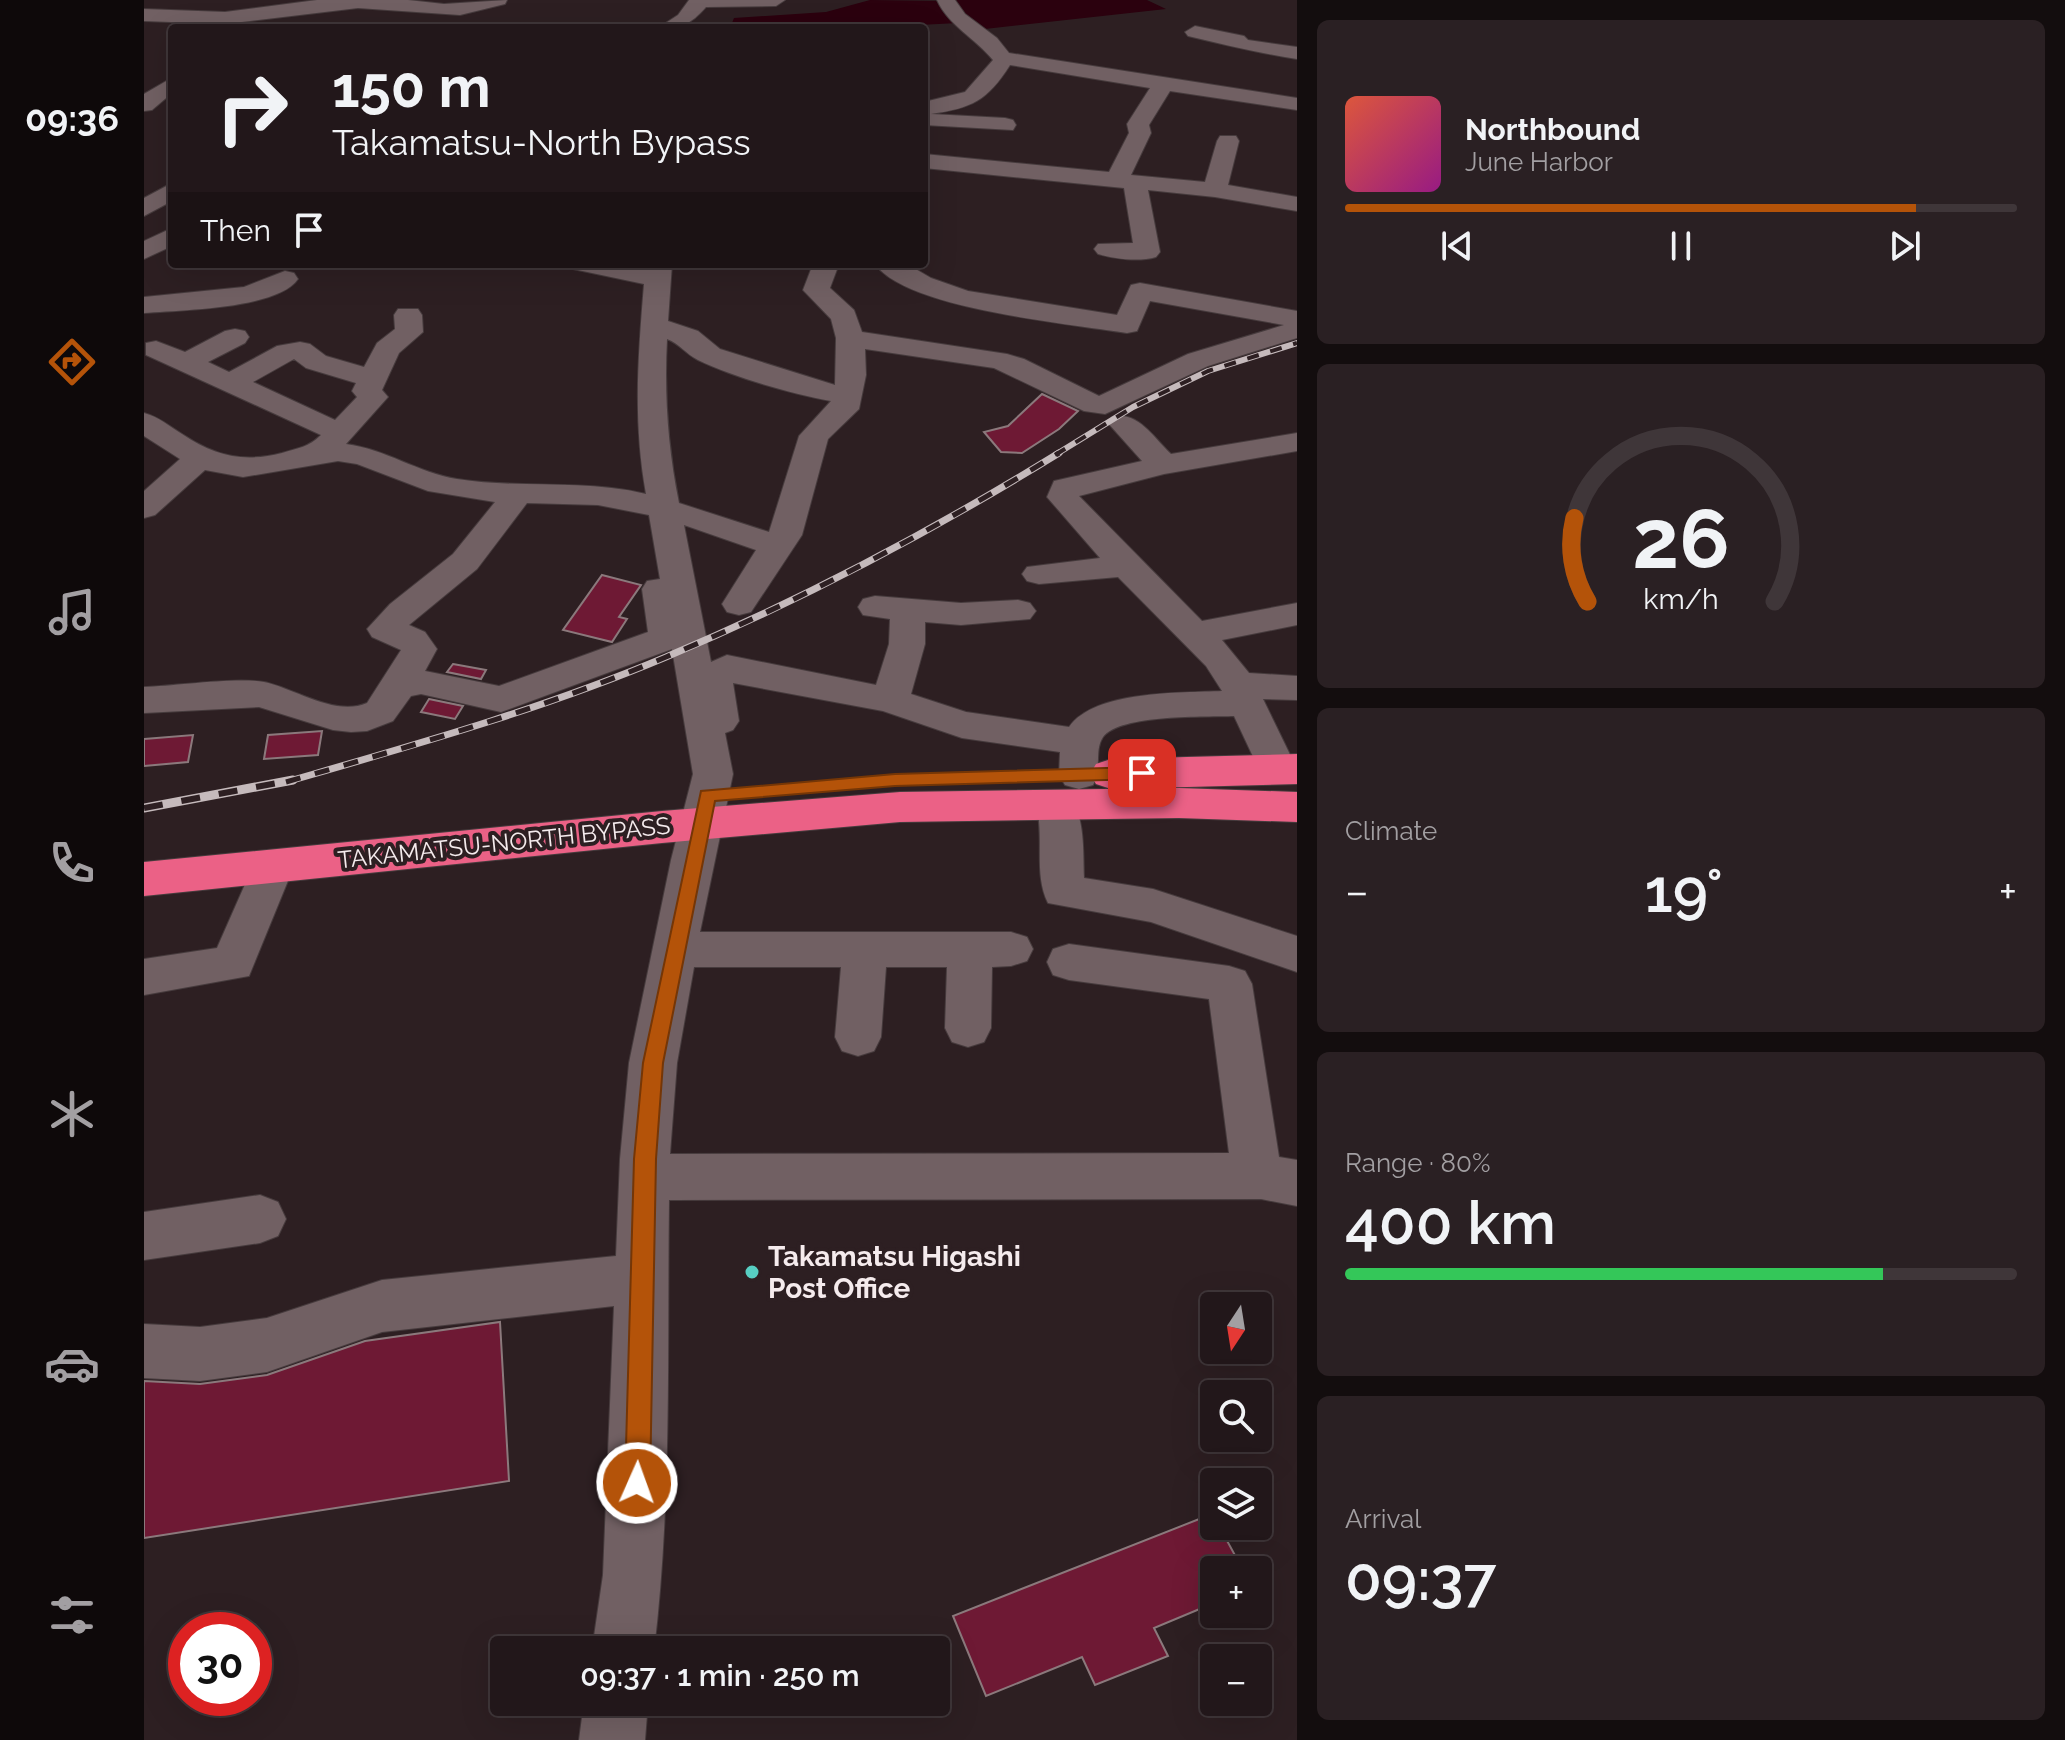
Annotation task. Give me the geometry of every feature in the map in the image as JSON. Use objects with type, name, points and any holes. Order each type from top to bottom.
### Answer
[{"type":"highway","name":"TAKAMATSU-NORTH BYPASS","points":[[144,850],[707,798],[900,807],[1072,774],[1287,770]]},
{"type":"highway","name":"TAKAMATSU-NORTH BYPASS","points":[[1072,774],[1179,803],[1297,807]]},
{"type":"highway","name":"TAKAMATSU-NORTH BYPASS","points":[[144,879],[273,866],[707,798]]},
{"type":"street","points":[[144,15],[232,24],[349,10],[432,7],[471,19],[498,0]]},
{"type":"street","points":[[676,24],[685,19],[699,0],[776,0]]},
{"type":"street","points":[[946,0],[970,30],[986,39],[997,55],[1004,58],[1036,63],[1071,57],[1089,80],[1162,85],[1297,104]]},
{"type":"street","points":[[717,22],[727,1]]},
{"type":"street","points":[[1195,32],[1237,40],[1242,45],[1297,53]]},
{"type":"street","points":[[144,35],[168,36]]},
{"type":"street","points":[[1036,63],[1049,53],[1053,41]]},
{"type":"street","points":[[928,107],[970,100],[981,94],[1004,58]]},
{"type":"street","points":[[1222,94],[1237,75]]},
{"type":"street","points":[[895,268],[922,284],[951,295],[1127,325],[1148,261],[1125,181],[1140,133],[1138,124],[1148,113],[1162,85]]},
{"type":"street","points":[[928,119],[1005,125]]},
{"type":"street","points":[[1215,190],[1228,141]]},
{"type":"street","points":[[929,158],[1215,190],[1297,204]]},
{"type":"street","points":[[144,209],[168,193]]},
{"type":"street","points":[[1107,249],[1147,252]]},
{"type":"street","points":[[399,685],[421,682],[501,699],[658,642],[666,636],[655,508],[650,385],[659,272],[620,268]]},
{"type":"street","points":[[739,604],[785,535],[814,436],[844,409],[848,396],[852,375],[850,339],[844,316],[816,290],[824,268]]},
{"type":"street","points":[[144,305],[251,294],[285,279]]},
{"type":"street","points":[[1140,291],[1297,319]]},
{"type":"street","points":[[144,449],[259,467],[330,444],[373,397],[367,391],[372,379],[387,349],[409,332],[408,315]]},
{"type":"street","points":[[655,326],[688,337],[710,355],[812,389],[848,396]]},
{"type":"street","points":[[850,339],[997,360],[1014,365],[1094,405],[1105,405],[1172,370],[1225,348],[1297,330]]},
{"type":"street","points":[[185,363],[235,337]]},
{"type":"street","points":[[156,349],[230,383],[330,444],[336,452],[367,457],[452,488],[569,493],[655,508],[776,545]]},
{"type":"street","points":[[230,383],[287,352],[300,350],[316,362],[372,379]]},
{"type":"street","points":[[144,422],[191,454]]},
{"type":"street","points":[[1123,423],[1164,465]]},
{"type":"street","points":[[1287,770],[1219,658],[1126,566],[1063,497],[1065,488],[1164,465],[1297,442]]},
{"type":"street","points":[[144,508],[191,454]]},
{"type":"street","points":[[144,700],[261,694],[333,717],[367,718],[380,712],[419,649],[412,640],[385,629],[405,606],[455,571],[473,554],[518,493]]},
{"type":"street","points":[[655,508],[707,798]]},
{"type":"street","points":[[1039,574],[1126,566]]},
{"type":"street","points":[[890,700],[907,644],[892,608],[961,614],[1018,611]]},
{"type":"street","points":[[1195,634],[1297,614]]},
{"type":"street","points":[[625,1636],[633,1575],[645,1177],[653,1063],[707,798],[722,763],[714,680],[727,667],[890,700],[962,725],[1072,774]]},
{"type":"street","points":[[1297,688],[1119,712],[1095,723],[1086,732],[1061,822],[1063,891],[1153,906],[1297,954]]},
{"type":"street","points":[[144,977],[233,963],[273,866]]},
{"type":"street","points":[[677,950],[990,949],[968,1028]]},
{"type":"street","points":[[858,1037],[865,950]]},
{"type":"street","points":[[645,1177],[1277,1180],[1229,984],[1069,962]]},
{"type":"street","points":[[144,1236],[260,1219]]},
{"type":"street","points":[[144,1351],[200,1354],[267,1345],[382,1306],[644,1278]]},
{"type":"street","points":[[612,1740],[615,1716]]},
{"type":"shaded area","points":[[870,0],[941,1],[958,23],[732,24],[734,18],[826,12]]},
{"type":"shaded area","points":[[951,0],[1147,0],[1166,9],[976,30]]},
{"type":"building","points":[[1042,394],[1078,411],[1059,429],[1022,453],[1001,452],[984,432],[1008,426]]},
{"type":"building","points":[[602,575],[641,585],[619,617],[627,619],[612,642],[563,630]]},
{"type":"building","points":[[453,664],[486,670],[481,679],[447,672]]},
{"type":"building","points":[[429,699],[463,706],[455,719],[421,712]]},
{"type":"building","points":[[322,731],[318,755],[264,759],[268,735]]},
{"type":"building","points":[[193,735],[188,762],[144,766],[144,739]]},
{"type":"building","points":[[500,1322],[509,1481],[144,1538],[144,1381],[200,1384],[267,1375],[365,1341]]},
{"type":"building","points":[[1200,1519],[1200,1540],[1227,1540],[1235,1556],[1200,1556],[1200,1609],[1154,1628],[1168,1656],[1095,1685],[1082,1657],[986,1696],[953,1616]]},
{"type":"railway","points":[[1055,455],[1133,407],[1208,371],[1297,343]]},
{"type":"railway","points":[[293,780],[525,710],[666,657],[767,612],[867,562],[1059,453]]},
{"type":"railway","points":[[144,808],[293,780]]},
{"type":"railway","points":[[286,782],[293,780]]},
{"type":"place","name":"Takamatsu Higashi Post Office","points":[[752,1272]]},
{"type":"route","points":[[637,1483],[645,1159],[653,1063],[692,860],[708,796],[895,780],[1142,773]]}]
